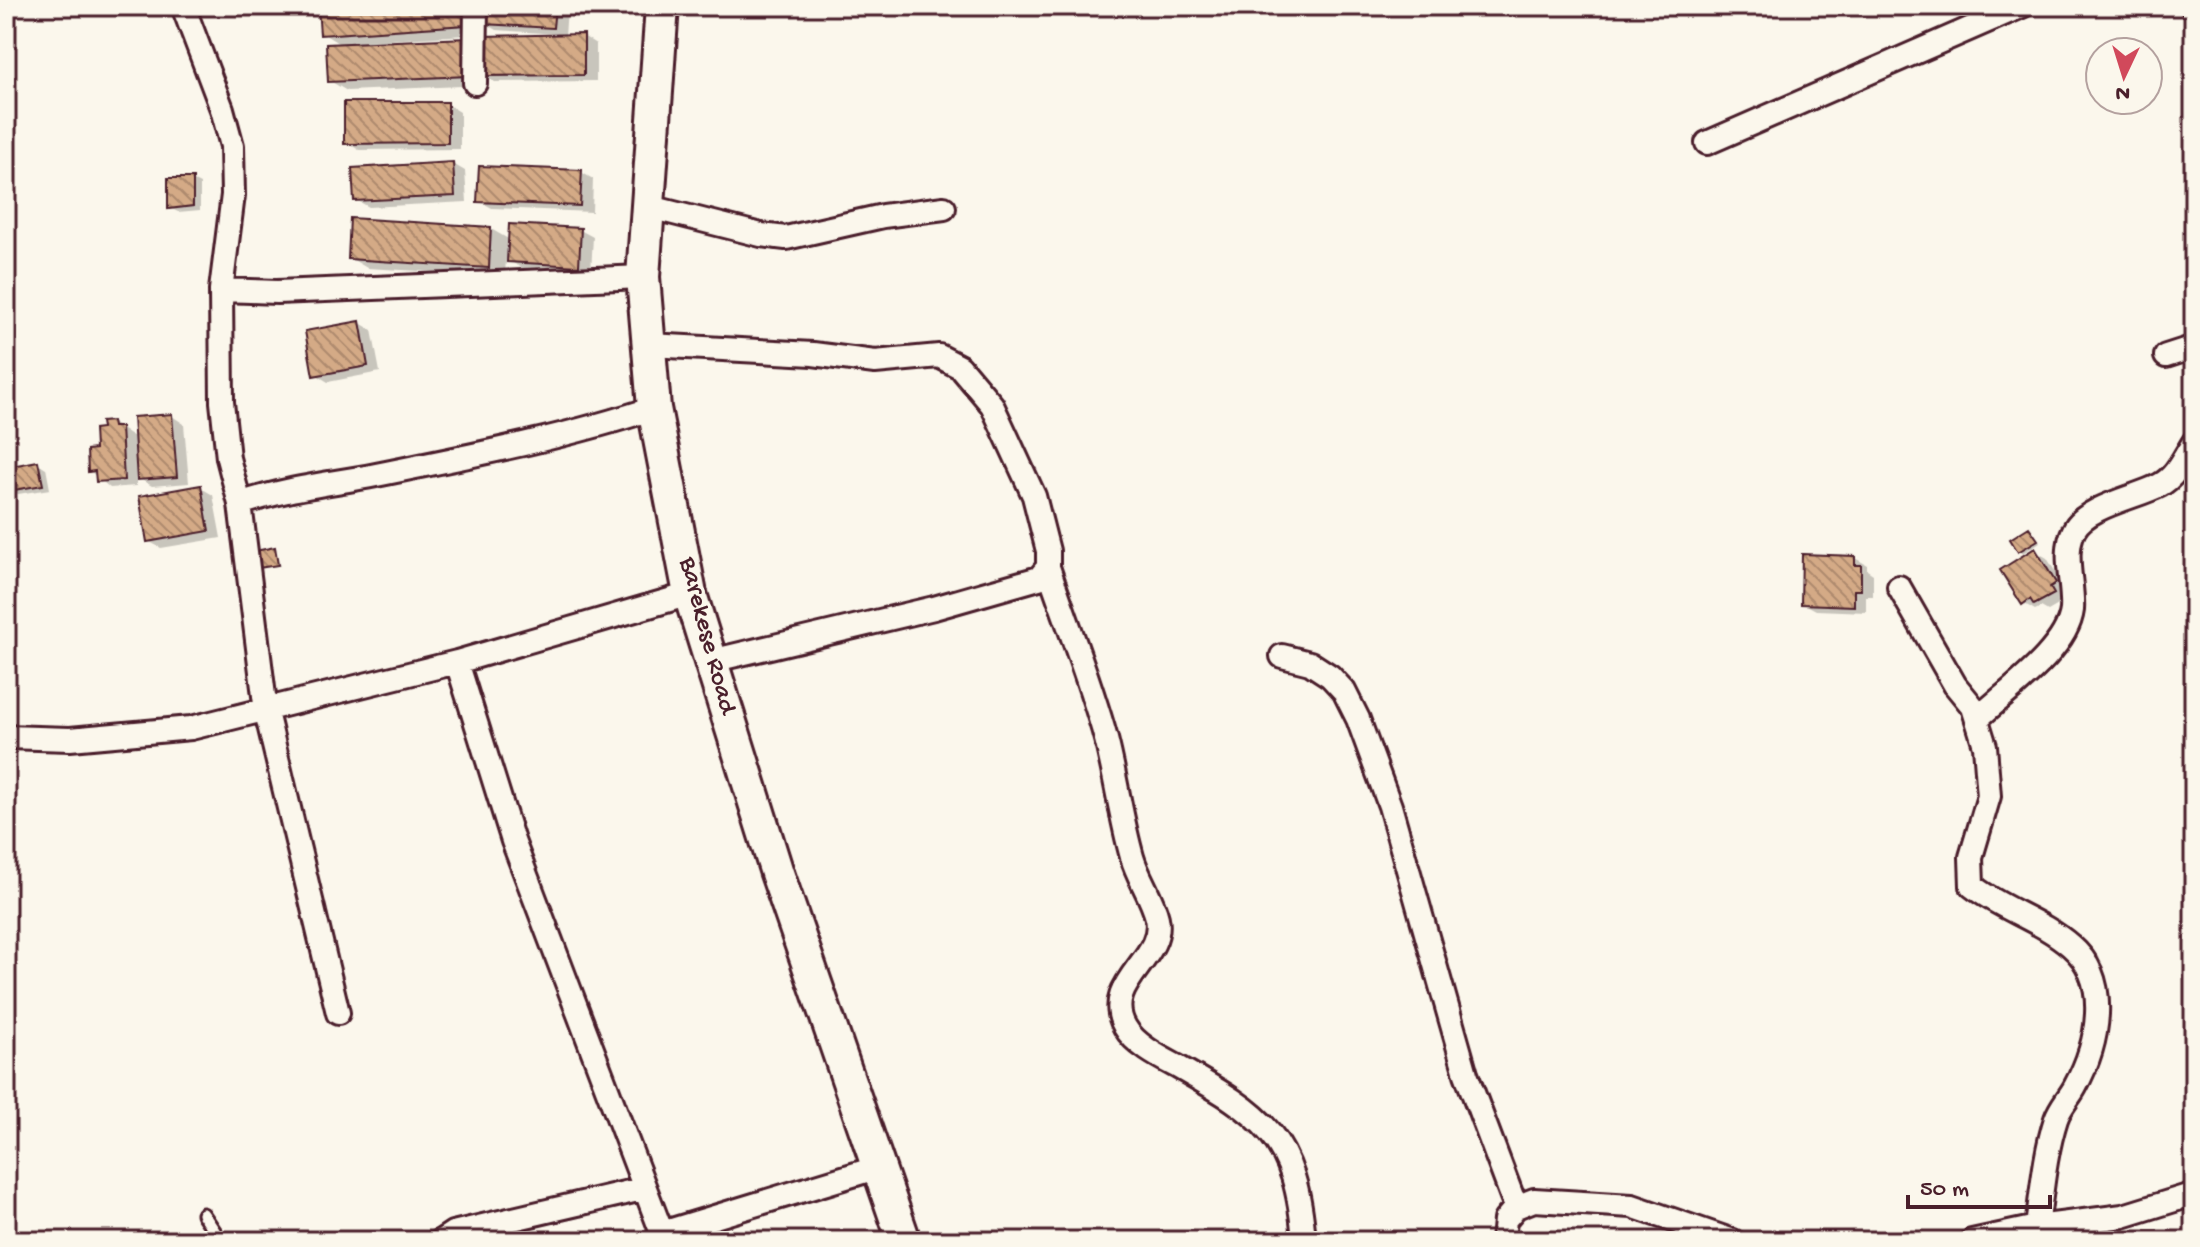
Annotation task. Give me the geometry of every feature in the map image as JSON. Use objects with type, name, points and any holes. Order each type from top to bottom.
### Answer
[{"type":"main road","name":"Barekese Road","points":[[662,6],[643,277],[654,408],[690,594],[777,873],[904,1241]]},
{"type":"street","points":[[183,6],[222,109],[232,146],[233,195],[221,290],[222,402],[228,458],[240,504],[266,712],[338,1013]]},
{"type":"street","points":[[475,83],[476,6]]},
{"type":"street","points":[[1707,143],[2022,6]]},
{"type":"street","points":[[646,206],[761,235],[786,238],[883,216],[944,208]]},
{"type":"street","points":[[221,290],[277,292],[643,277]]},
{"type":"street","points":[[650,345],[813,354],[856,362],[939,356],[960,367],[992,405],[1034,496],[1048,551],[1048,567],[1105,734],[1136,874],[1158,920],[1155,940],[1123,989],[1118,1003],[1126,1028],[1155,1055],[1243,1105],[1268,1129],[1284,1152],[1297,1191],[1304,1241]]},
{"type":"street","points":[[2166,356],[2194,347]]},
{"type":"street","points":[[240,504],[310,484],[373,476],[596,427],[654,408]]},
{"type":"street","points":[[1977,719],[2052,654],[2065,636],[2072,611],[2070,547],[2074,529],[2091,515],[2128,496],[2161,485],[2176,472],[2194,442]]},
{"type":"street","points":[[711,661],[934,608],[1039,578],[1048,567]]},
{"type":"street","points":[[1899,587],[1955,685],[1973,707],[1985,746],[1989,796],[1971,857],[1972,886],[1998,906],[2030,918],[2073,947],[2093,974],[2097,1002],[2096,1033],[2076,1085],[2058,1114],[2051,1138],[2037,1227]]},
{"type":"street","points":[[6,737],[70,739],[191,728],[266,712],[457,662],[690,594]]},
{"type":"street","points":[[1282,656],[1310,663],[1330,676],[1344,691],[1358,719],[1390,806],[1466,1074],[1516,1207]]},
{"type":"street","points":[[457,662],[513,841],[642,1189],[664,1237],[879,1167]]},
{"type":"street","points":[[441,1240],[453,1233],[642,1189]]},
{"type":"street","points":[[1972,1241],[2037,1227],[2077,1233],[2194,1194]]},
{"type":"street","points":[[1503,1241],[1505,1220],[1516,1207],[1534,1200],[1632,1206],[1733,1241]]},
{"type":"lane","points":[[203,1214],[221,1241]]},
{"type":"lane","points":[[398,1241],[441,1240]]},
{"type":"building","points":[[318,6],[465,6],[466,25],[320,35]]},
{"type":"building","points":[[484,6],[555,6],[553,28],[483,24]]},
{"type":"building","points":[[584,34],[584,75],[480,76],[480,36]]},
{"type":"building","points":[[467,38],[469,76],[328,82],[326,44]]},
{"type":"building","points":[[344,102],[448,102],[448,143],[344,144]]},
{"type":"building","points":[[453,162],[455,196],[354,201],[352,168]]},
{"type":"building","points":[[479,166],[582,170],[580,206],[477,202]]},
{"type":"building","points":[[168,178],[193,178],[193,206],[168,209]]},
{"type":"building","points":[[350,218],[491,227],[489,268],[348,259]]},
{"type":"building","points":[[509,224],[581,228],[579,266],[507,262]]},
{"type":"building","points":[[360,321],[368,366],[313,376],[305,331]]},
{"type":"building","points":[[172,414],[177,477],[137,480],[133,417]]},
{"type":"building","points":[[112,421],[113,427],[121,427],[124,480],[96,482],[95,471],[88,472],[87,450],[95,449],[94,429],[102,428],[101,422]]},
{"type":"building","points":[[38,461],[43,485],[8,491],[6,467]]},
{"type":"building","points":[[201,485],[209,531],[147,542],[139,496]]},
{"type":"building","points":[[2029,527],[2038,540],[2018,552],[2010,539]]},
{"type":"building","points":[[275,547],[278,565],[258,568],[255,551]]},
{"type":"building","points":[[2035,548],[2056,583],[2050,587],[2054,594],[2034,605],[2030,599],[2022,605],[2000,570]]},
{"type":"building","points":[[1802,554],[1855,556],[1855,565],[1861,565],[1861,590],[1854,590],[1854,606],[1801,604]]}]
